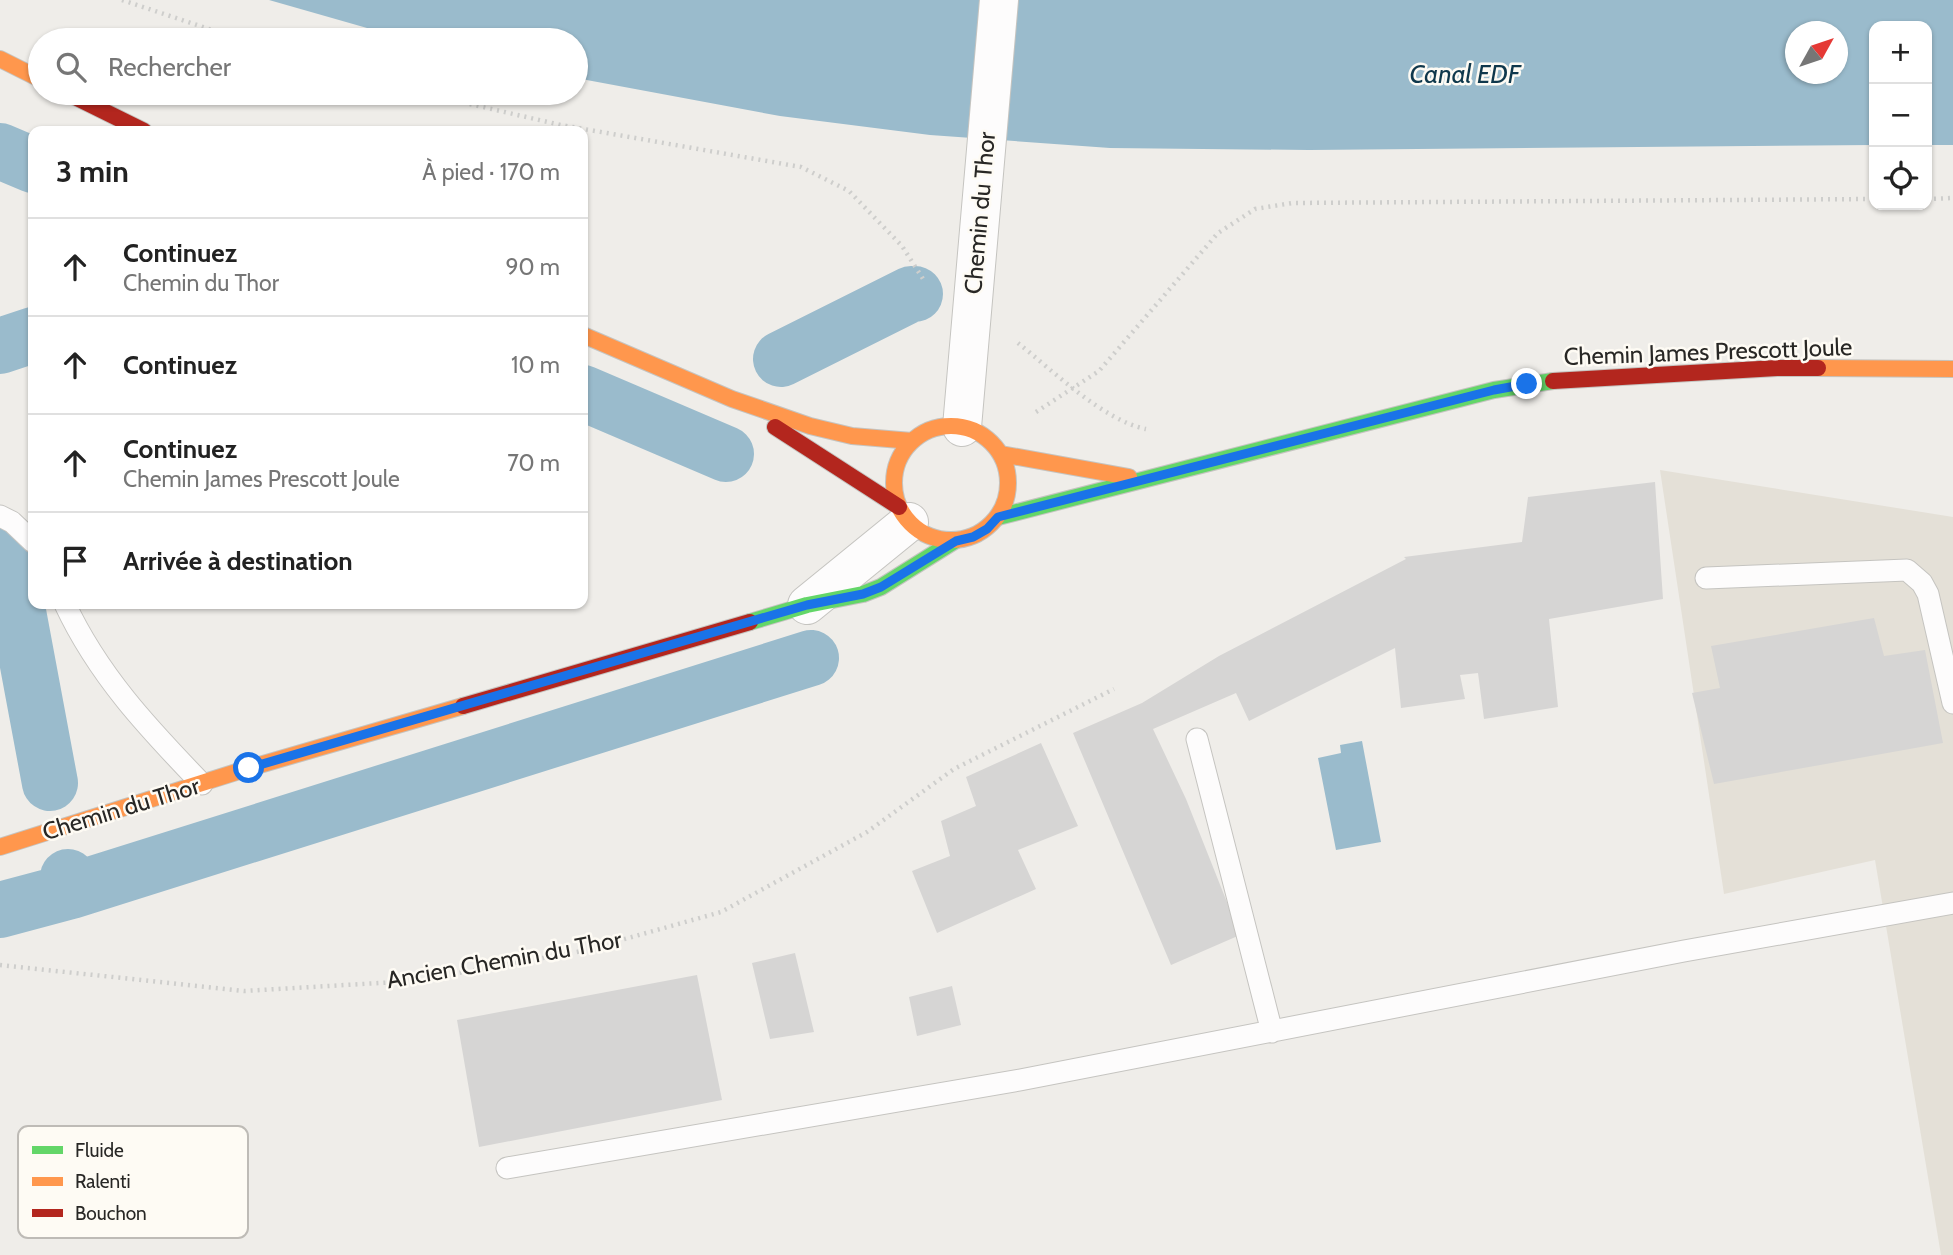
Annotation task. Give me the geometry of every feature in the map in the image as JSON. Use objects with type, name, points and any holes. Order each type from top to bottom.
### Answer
[{"type":"main road","points":[[0,59],[28,73]]},
{"type":"main road","points":[[91,105],[134,126]]},
{"type":"main road","points":[[588,337],[732,399],[810,426],[852,436],[912,441]]},
{"type":"main road","name":"Chemin James Prescott Joule","points":[[998,517],[1494,390],[1527,384],[1570,378],[1777,368],[1953,369]]},
{"type":"main road","points":[[732,399],[904,515],[923,533],[939,540],[956,541],[973,537],[987,529],[1006,502],[1009,486],[1007,470],[984,441],[944,426],[926,431],[912,441],[901,455],[894,472],[894,490],[904,515]]},
{"type":"main road","name":"Chemin James Prescott Joule","points":[[984,441],[1142,479]]},
{"type":"main road","name":"Chemin du Thor","points":[[0,847],[202,784],[807,605],[863,594],[881,587],[956,541]]},
{"type":"street","name":"Chemin du Thor","points":[[984,441],[968,348],[999,0]]},
{"type":"street","name":"Chemin du Thor","points":[[807,605],[904,515]]},
{"type":"lane","points":[[0,516],[12,522],[28,536]]},
{"type":"lane","points":[[1706,578],[1907,570],[1922,583],[1928,594],[1953,703]]},
{"type":"lane","points":[[68,609],[99,664],[143,723],[202,784]]},
{"type":"lane","points":[[1197,739],[1272,1032]]},
{"type":"lane","points":[[507,1168],[1020,1080],[1684,951],[1953,904]]},
{"type":"path","points":[[122,0],[206,28]]},
{"type":"path","points":[[474,105],[567,126]]},
{"type":"path","points":[[588,130],[801,167],[849,191],[902,246],[968,348]]},
{"type":"path","points":[[1932,199],[1953,198]]},
{"type":"path","points":[[984,441],[1099,371],[1218,233],[1255,209],[1292,203],[1869,199]]},
{"type":"path","name":"Ancien Chemin du Thor","points":[[0,965],[244,991],[413,981],[582,951],[721,912],[867,832],[954,769],[1114,689]]},
{"type":"shaded area","points":[[1660,470],[1953,517],[1953,1255],[1941,1255],[1875,860],[1724,894]]},
{"type":"water","name":"Canal EDF","points":[[269,0],[1953,0],[1953,145],[1932,145],[1932,21],[1869,21],[1869,145],[1309,150],[1110,148],[930,135],[780,116],[588,80],[588,28],[367,28]]},
{"type":"water","points":[[1362,741],[1381,842],[1336,850],[1318,758],[1341,753],[1340,745]]},
{"type":"building","points":[[1655,482],[1663,599],[1549,619],[1558,707],[1484,719],[1478,673],[1460,675],[1465,699],[1401,708],[1395,648],[1249,721],[1236,693],[1153,729],[1186,799],[1240,935],[1171,965],[1073,733],[1142,703],[1219,656],[1406,559],[1404,557],[1522,542],[1528,497]]},
{"type":"building","points":[[1874,618],[1884,656],[1925,650],[1943,743],[1714,784],[1692,693],[1720,688],[1711,646]]},
{"type":"building","points":[[1041,743],[1078,826],[1018,850],[1036,889],[937,933],[912,871],[950,856],[941,821],[976,806],[966,777]]},
{"type":"building","points":[[795,953],[814,1032],[770,1039],[752,963]]},
{"type":"building","points":[[697,975],[722,1100],[479,1147],[457,1020]]},
{"type":"building","points":[[952,986],[961,1025],[917,1036],[909,997]]},
{"type":"waterway","points":[[0,151],[28,163]]},
{"type":"waterway","points":[[781,359],[915,294]]},
{"type":"waterway","points":[[0,346],[28,337]]},
{"type":"waterway","points":[[588,395],[726,454]]},
{"type":"waterway","points":[[5,542],[50,783]]},
{"type":"waterway","points":[[71,891],[811,658]]},
{"type":"waterway","points":[[0,910],[71,891],[68,877]]},
{"type":"traffic: fast","points":[[998,517],[1494,390],[1553,381]]},
{"type":"traffic: fast","points":[[750,622],[807,605],[863,594],[881,587],[956,540]]},
{"type":"traffic: slow","points":[[0,59],[28,73]]},
{"type":"traffic: slow","points":[[588,337],[732,399],[810,426],[852,436],[912,441]]},
{"type":"traffic: slow","points":[[1818,368],[1953,369]]},
{"type":"traffic: slow","points":[[951,426],[973,430],[992,442],[1004,461],[1008,483],[1004,505],[992,524],[973,536],[951,540],[929,536],[910,524],[898,505],[894,483],[898,461],[910,442],[929,430],[951,426]]},
{"type":"traffic: slow","points":[[1001,454],[1129,477]]},
{"type":"traffic: slow","points":[[0,847],[249,768],[463,706]]},
{"type":"traffic: jam","points":[[91,105],[134,126]]},
{"type":"traffic: jam","points":[[1553,381],[1818,368]]},
{"type":"traffic: jam","points":[[775,427],[899,507]]},
{"type":"traffic: jam","points":[[463,706],[750,622]]},
{"type":"route","points":[[249,768],[807,605],[863,594],[895,580],[956,541],[973,537],[987,529],[998,517],[1494,390],[1527,384]]}]
